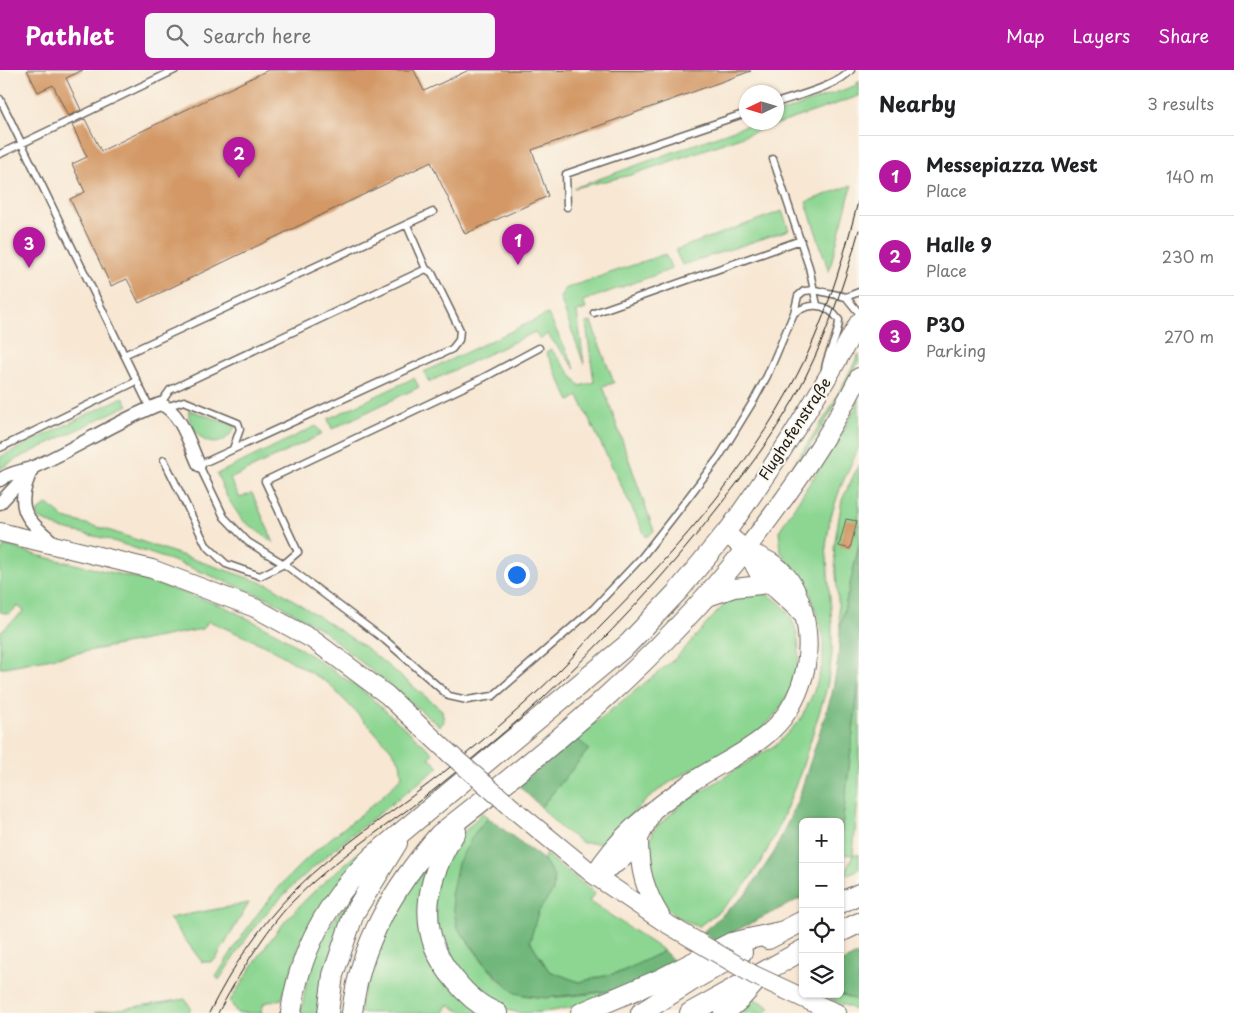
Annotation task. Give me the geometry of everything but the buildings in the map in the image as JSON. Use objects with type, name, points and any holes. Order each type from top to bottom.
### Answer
[{"type":"highway","points":[[292,1013],[298,974],[309,945],[335,898],[373,856],[628,644],[678,591],[726,533]]},
{"type":"highway","points":[[352,1013],[360,968],[390,898],[419,857],[439,835],[583,720],[654,654],[708,597],[746,549]]},
{"type":"highway","points":[[474,808],[441,854],[432,879],[428,896],[431,936],[439,959],[460,987],[468,996],[497,1013]]},
{"type":"highway","points":[[328,1013],[332,975],[354,912],[405,831]]},
{"type":"highway","points":[[844,901],[859,894]]},
{"type":"highway","points":[[844,930],[859,922]]},
{"type":"highway","points":[[641,1013],[693,980],[799,923]]},
{"type":"highway","points":[[581,1013],[661,979],[730,943],[780,932]]},
{"type":"highway","points":[[690,1013],[799,952]]},
{"type":"highway","points":[[724,1013],[738,1001],[768,968]]},
{"type":"main road","name":"Flughafenstraße","points":[[726,533],[786,447],[823,388],[859,322]]},
{"type":"main road","name":"Flughafenstraße","points":[[746,549],[784,500],[820,448],[859,377]]},
{"type":"main road","points":[[0,532],[56,545],[90,556],[152,569],[255,608],[312,639],[387,696],[517,812],[594,875],[664,922],[754,975],[837,1013]]},
{"type":"main road","points":[[594,875],[606,855],[629,829],[687,785],[757,744],[780,723],[794,704],[807,669],[808,642],[806,618],[798,594],[786,574],[774,562],[746,549],[726,533]]},
{"type":"main road","points":[[746,549],[752,564],[769,584],[795,605],[806,618]]},
{"type":"main road","points":[[708,597],[734,588],[769,584]]},
{"type":"main road","points":[[594,875],[625,858],[639,839],[653,811]]},
{"type":"main road","points":[[639,839],[643,884],[664,922]]},
{"type":"street","points":[[0,480],[8,474],[34,468],[159,406],[181,426],[199,464]]},
{"type":"street","points":[[0,503],[34,468]]},
{"type":"street","points":[[34,468],[24,490],[23,509],[32,524],[56,545]]},
{"type":"lane","points":[[0,154],[175,70]]},
{"type":"lane","points":[[784,100],[834,82],[846,76],[850,70]]},
{"type":"lane","points":[[0,99],[137,381],[159,406]]},
{"type":"lane","points":[[567,207],[566,174],[739,115]]},
{"type":"lane","points":[[773,159],[801,240],[815,290],[817,305]]},
{"type":"lane","points":[[124,355],[433,212]]},
{"type":"lane","points":[[406,225],[426,269],[432,273],[460,330],[459,340],[452,348],[199,464],[224,517],[248,542],[284,564],[385,640],[449,696],[467,700],[493,696],[593,608],[642,557],[719,457],[767,376],[794,313],[798,296],[804,291],[815,290],[846,297],[859,292]]},
{"type":"lane","points":[[594,313],[801,240]]},
{"type":"lane","points":[[159,406],[170,390],[426,269]]},
{"type":"lane","points":[[846,297],[859,313]]},
{"type":"lane","points":[[794,313],[804,307],[817,305],[826,308],[839,320],[839,327],[826,358],[823,388]]},
{"type":"lane","points":[[164,460],[206,545],[226,564],[260,576],[284,564],[298,552],[265,482],[539,348]]},
{"type":"lane","points":[[0,448],[137,381]]},
{"type":"lane","points":[[159,406],[184,401],[238,422],[240,429],[233,449]]},
{"type":"green space","points":[[859,81],[859,96],[784,122],[784,111],[854,86]]},
{"type":"green space","points":[[739,128],[739,130],[761,130],[631,175],[574,188]]},
{"type":"green space","points":[[852,185],[832,260],[829,272],[806,202]]},
{"type":"green space","points":[[782,211],[789,230],[682,265],[675,250]]},
{"type":"green space","points":[[665,254],[672,269],[583,301],[586,309],[577,312],[584,364],[560,298],[564,289]]},
{"type":"green space","points":[[548,314],[575,368],[547,334],[540,340],[535,332],[429,382],[424,372]]},
{"type":"green space","points":[[591,322],[614,383],[603,386],[654,531],[646,537],[578,396],[570,401],[546,352],[551,349],[580,386],[594,382],[586,323]]},
{"type":"green space","points":[[859,354],[859,361],[831,413],[758,526],[755,523],[829,411]]},
{"type":"green space","points":[[414,378],[419,387],[332,429],[328,419]]},
{"type":"green space","points":[[123,397],[128,405],[0,469],[0,457]]},
{"type":"green space","points":[[859,399],[859,447],[841,486],[830,519],[826,547],[832,623],[832,654],[827,688],[801,771],[779,827],[762,860],[746,884],[723,908],[698,927],[672,914],[653,890],[648,865],[648,847],[654,829],[683,803],[777,744],[800,720],[813,694],[823,663],[823,635],[809,589],[781,552],[779,531],[845,428]]},
{"type":"green space","points":[[189,410],[234,425],[235,427],[228,437],[220,442],[212,443],[204,440],[192,427],[189,419]]},
{"type":"green space","points":[[316,426],[322,434],[230,479],[240,498],[252,493],[274,543],[242,520],[227,497],[217,474]]},
{"type":"green space","points":[[859,464],[859,545],[840,628],[834,547],[842,500]]},
{"type":"green space","points":[[48,504],[64,518],[105,529],[272,586],[365,647],[442,710],[444,722],[440,726],[318,627],[270,599],[176,562],[107,539],[59,528],[37,517],[38,511]]},
{"type":"green space","points":[[5,545],[36,555],[144,580],[223,606],[280,635],[362,690],[433,753],[429,758],[439,767],[352,835],[290,889],[256,926],[219,980],[216,977],[234,948],[275,892],[311,855],[390,789],[402,776],[400,762],[390,748],[328,683],[268,647],[209,621],[202,629],[0,668],[0,632],[24,611],[18,606],[9,614],[0,612],[0,554]]},
{"type":"green space","points":[[859,545],[859,681],[843,818],[799,818],[799,899],[715,941],[703,932],[747,893],[775,851],[799,797],[832,694],[838,661],[840,628]]},
{"type":"green space","points":[[759,592],[778,601],[783,606],[794,624],[798,637],[798,662],[794,680],[785,700],[773,717],[744,742],[662,787],[636,810],[604,843],[583,843],[559,827],[541,807],[589,749],[576,738],[676,658],[730,598],[745,593]]},
{"type":"green space","points":[[859,681],[859,787],[853,854],[859,855],[859,869],[844,876],[853,855],[844,854],[843,818]]},
{"type":"green space","points":[[576,738],[589,749],[541,807],[518,785]]},
{"type":"green space","points":[[483,812],[488,818],[474,834],[457,927],[483,962],[505,985],[523,995],[536,997],[568,996],[625,989],[600,999],[563,1009],[523,1013],[492,1003],[471,988],[457,974],[439,938],[435,918],[438,878],[447,852]]},
{"type":"green space","points":[[488,818],[544,860],[554,876],[553,891],[538,912],[530,941],[549,971],[579,982],[621,972],[664,951],[677,964],[625,989],[545,998],[515,993],[488,967],[457,927],[451,895],[458,863],[474,834]]},
{"type":"green space","points":[[388,829],[390,830],[328,896],[301,940],[282,999],[264,1003],[261,1013],[237,1013],[230,1001],[258,957],[282,926],[325,881]]},
{"type":"green space","points":[[545,854],[595,893],[589,901],[664,951],[621,972],[579,982],[549,971],[530,941],[535,920],[554,884],[550,870],[544,860]]},
{"type":"green space","points":[[428,858],[423,928],[484,1013],[463,1013],[448,1005],[444,1013],[359,1013],[373,949]]},
{"type":"green space","points":[[366,871],[320,1013],[301,1013],[308,972],[315,949]]},
{"type":"green space","points":[[249,903],[216,959],[210,962],[202,962],[169,918]]},
{"type":"green space","points":[[859,954],[859,1001],[844,995],[844,961]]},
{"type":"green space","points":[[844,995],[859,1001],[859,1012],[829,998],[844,998]]},
{"type":"green space","points":[[753,998],[770,1007],[765,1013],[733,1013]]},
{"type":"green space","points":[[185,999],[191,1008],[189,1013],[94,1013]]},
{"type":"tram line","points":[[209,1013],[227,980],[257,934],[294,891],[330,858],[449,768],[534,695],[631,596],[716,499],[765,430],[807,355],[823,317],[836,278],[859,198]]},
{"type":"tram line","points":[[218,1013],[262,940],[293,901],[330,867],[431,792],[531,709],[612,630],[699,531],[759,454],[794,399],[814,359],[831,317],[859,230]]},
{"type":"place","name":"Halle 9","points":[[239,178]]},
{"type":"place","name":"Messepiazza West","points":[[518,265]]},
{"type":"place","name":"P30","points":[[29,268]]}]
